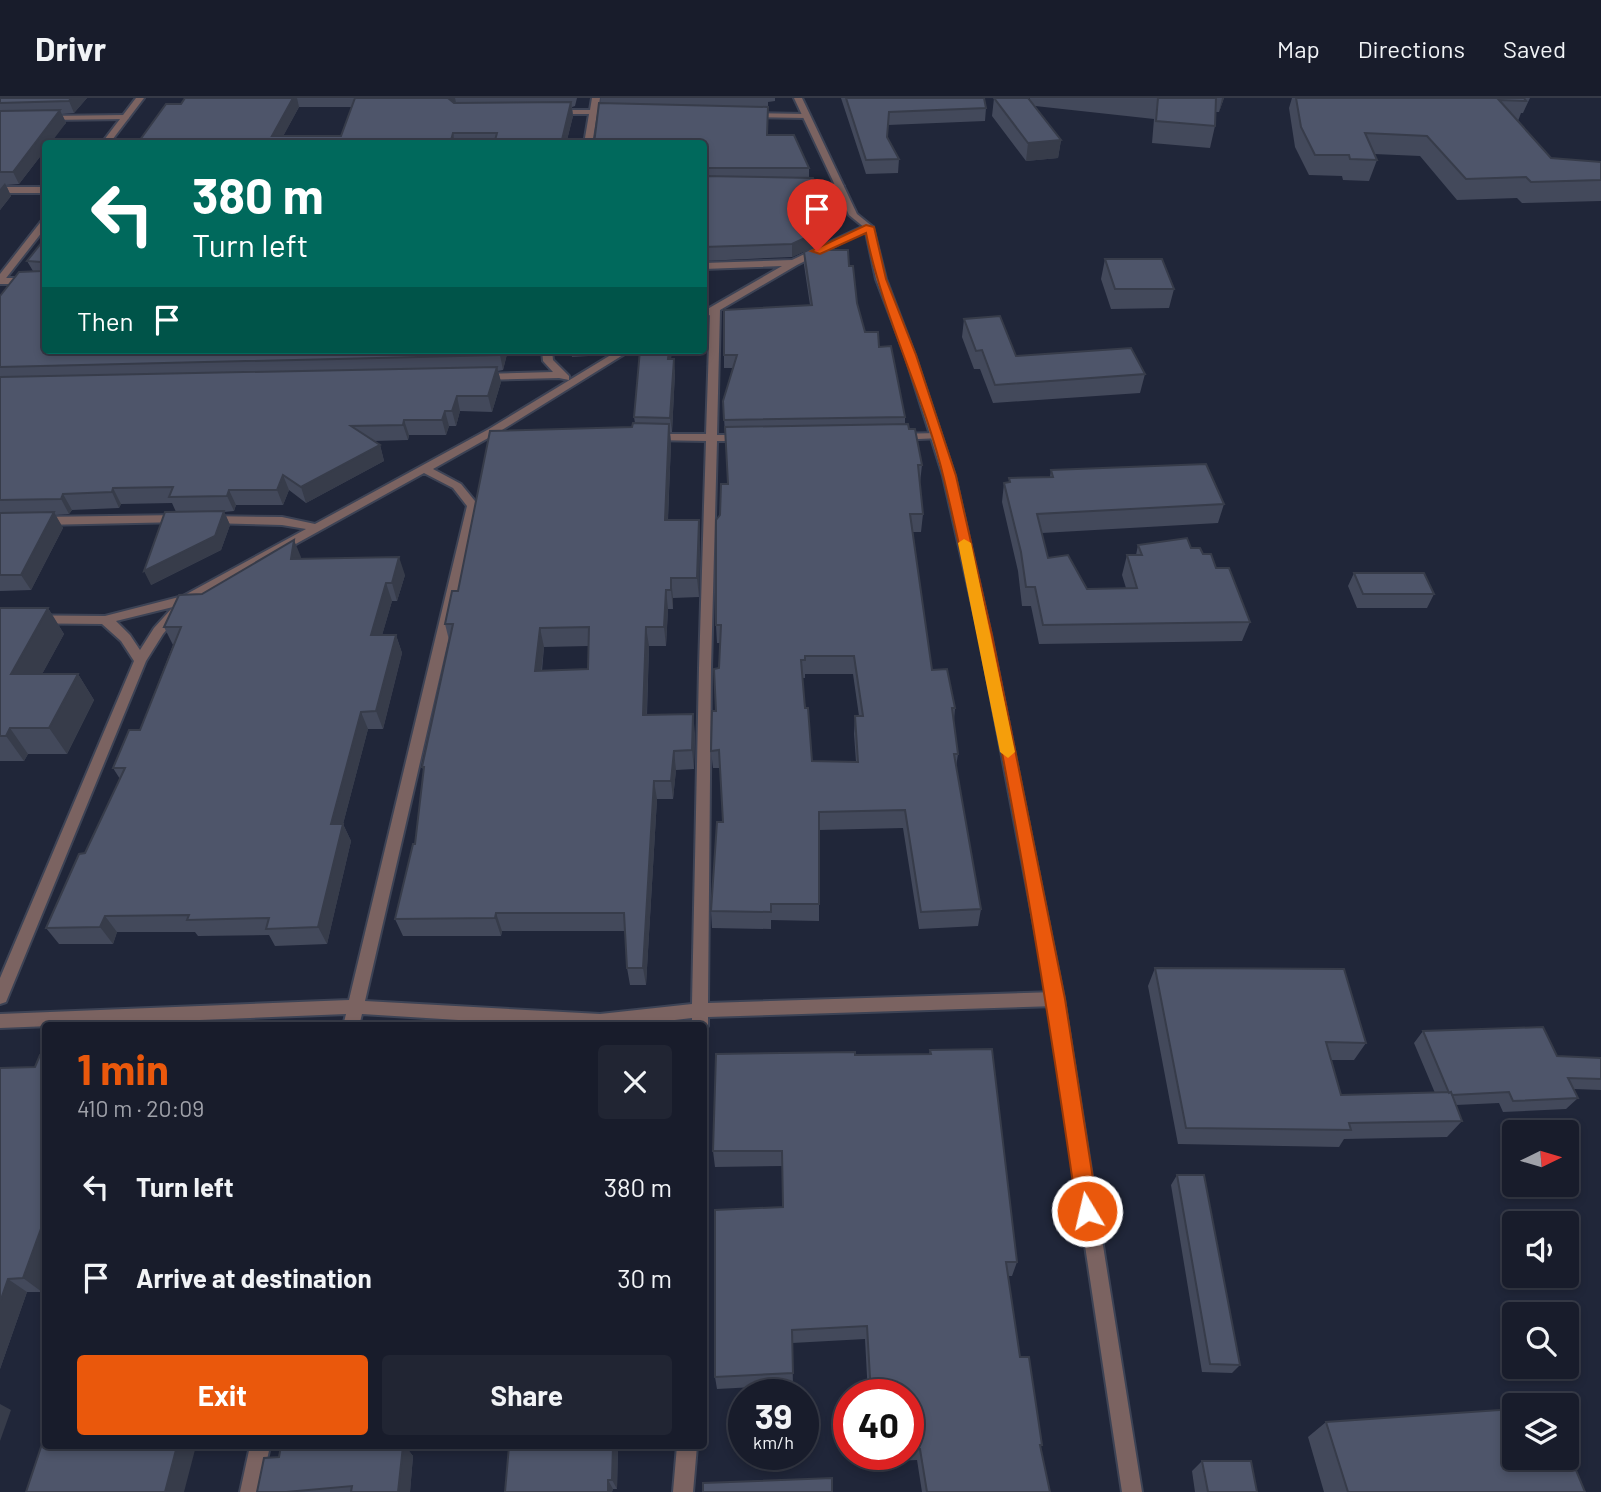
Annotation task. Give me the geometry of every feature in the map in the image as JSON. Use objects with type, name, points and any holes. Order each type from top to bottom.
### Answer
[{"type":"street","points":[[108,140],[140,98]]},
{"type":"street","points":[[588,140],[596,98]]},
{"type":"street","points":[[798,98],[853,215],[869,227],[881,279],[910,355],[949,476],[985,635],[1056,999],[1132,1492]]},
{"type":"street","points":[[553,112],[620,112]]},
{"type":"street","points":[[740,115],[806,117]]},
{"type":"street","points":[[42,118],[125,117]]},
{"type":"street","points":[[785,185],[840,186]]},
{"type":"street","points":[[0,191],[42,190]]},
{"type":"street","points":[[0,281],[42,226]]},
{"type":"street","points":[[707,313],[794,263],[869,227]]},
{"type":"street","points":[[707,266],[794,263]]},
{"type":"street","points":[[0,281],[42,281]]},
{"type":"street","points":[[700,1018],[715,310]]},
{"type":"street","points":[[547,354],[548,361],[560,375],[576,383]]},
{"type":"street","points":[[0,619],[105,620],[187,598],[493,431],[620,354]]},
{"type":"street","points":[[464,377],[560,375]]},
{"type":"street","points":[[493,431],[520,432]]},
{"type":"street","points":[[883,437],[937,436]]},
{"type":"street","points":[[643,437],[749,438]]},
{"type":"street","points":[[352,1022],[473,506],[457,486],[423,468]]},
{"type":"street","points":[[28,521],[236,518],[282,521],[314,527]]},
{"type":"street","points":[[0,997],[140,661],[158,631],[187,598]]},
{"type":"street","points":[[105,620],[118,627],[127,637],[140,661]]},
{"type":"street","points":[[0,1021],[355,1007],[600,1021],[1056,999]]},
{"type":"street","points":[[250,1492],[259,1449]]},
{"type":"street","points":[[683,1492],[687,1449]]},
{"type":"building","points":[[0,98],[71,98],[69,101],[0,103]]},
{"type":"building","points":[[185,98],[293,98],[272,136],[341,136],[355,98],[448,98],[454,103],[571,102],[562,140],[495,140],[497,133],[453,133],[451,140],[140,140],[166,104],[181,104]]},
{"type":"building","points":[[846,98],[984,98],[986,108],[889,112],[887,137],[899,159],[866,160]]},
{"type":"building","points":[[994,98],[1028,98],[1061,140],[1028,143]]},
{"type":"building","points":[[1158,98],[1216,98],[1215,126],[1156,121]]},
{"type":"building","points":[[1296,98],[1524,98],[1526,101],[1499,100],[1551,158],[1601,162],[1601,180],[1531,182],[1526,177],[1466,179],[1427,136],[1365,133],[1377,160],[1350,159],[1349,155],[1315,155],[1301,127]]},
{"type":"building","points":[[599,103],[768,107],[767,135],[794,135],[809,168],[707,168],[707,140],[594,140]]},
{"type":"building","points":[[60,110],[13,172],[0,172],[0,111]]},
{"type":"building","points":[[707,176],[813,178],[819,192],[809,192],[812,223],[816,233],[792,244],[707,247]]},
{"type":"building","points":[[42,242],[42,354],[500,354],[0,367],[0,296],[19,272],[41,271],[41,262],[27,261]]},
{"type":"building","points":[[820,244],[823,250],[848,250],[849,266],[853,266],[857,303],[865,332],[878,332],[879,347],[891,346],[905,417],[724,420],[723,401],[737,355],[724,355],[724,310],[812,305],[804,252]]},
{"type":"building","points":[[1105,259],[1162,259],[1174,289],[1115,289]]},
{"type":"building","points":[[1000,316],[1016,356],[1131,348],[1145,374],[995,385],[982,350],[976,351],[964,319]]},
{"type":"building","points":[[640,354],[669,354],[668,359],[674,359],[670,418],[634,417]]},
{"type":"building","points":[[497,367],[488,396],[457,396],[452,411],[445,411],[442,420],[404,420],[403,425],[351,426],[380,445],[301,487],[283,475],[277,490],[229,490],[227,496],[169,497],[173,487],[113,488],[112,492],[63,494],[61,499],[0,500],[0,377]]},
{"type":"building","points":[[633,423],[669,424],[665,520],[699,520],[697,578],[671,578],[671,590],[666,590],[664,627],[646,627],[643,715],[693,714],[692,750],[674,751],[671,781],[654,781],[643,968],[627,968],[624,913],[496,913],[495,918],[395,919],[415,844],[422,767],[453,624],[445,624],[452,591],[458,591],[490,431],[632,427]],"holes":[[[589,627],[588,669],[535,671],[540,628]]]},
{"type":"building","points":[[908,424],[909,429],[915,429],[922,465],[918,465],[923,514],[910,514],[932,670],[947,669],[955,708],[952,708],[958,754],[954,754],[981,909],[921,912],[905,810],[819,812],[819,904],[771,904],[771,912],[711,911],[717,822],[723,822],[719,750],[711,751],[712,711],[716,711],[714,669],[719,668],[721,625],[716,625],[716,520],[720,515],[721,484],[728,484],[725,427]],"holes":[[[805,656],[854,656],[863,716],[855,716],[858,762],[812,761],[801,660],[805,660]]]},
{"type":"building","points":[[1206,464],[1224,504],[1037,514],[1048,558],[1068,555],[1087,589],[1137,588],[1127,555],[1142,555],[1138,545],[1187,538],[1191,548],[1200,548],[1203,554],[1211,554],[1216,568],[1229,568],[1250,622],[1043,625],[1035,587],[1026,587],[1021,552],[1004,483],[1010,482],[1009,478],[1053,477],[1051,470]]},
{"type":"building","points":[[224,511],[215,536],[144,571],[165,512]]},
{"type":"building","points":[[54,512],[21,575],[0,575],[0,513]]},
{"type":"building","points":[[294,540],[291,559],[399,557],[392,583],[386,583],[371,635],[396,635],[376,711],[361,712],[331,824],[343,824],[318,927],[266,929],[269,918],[187,920],[189,915],[105,916],[100,927],[46,928],[79,854],[85,853],[125,768],[113,768],[129,730],[140,730],[181,627],[164,627],[179,595],[202,594]]},
{"type":"building","points":[[1354,573],[1424,573],[1434,594],[1363,594]]},
{"type":"building","points":[[0,608],[48,608],[11,674],[78,674],[49,728],[10,728],[6,736],[0,736]]},
{"type":"building","points":[[1155,968],[1344,969],[1366,1043],[1326,1042],[1341,1095],[1451,1092],[1462,1121],[1349,1123],[1351,1130],[1186,1128]]},
{"type":"building","points":[[1543,1027],[1557,1056],[1601,1058],[1601,1079],[1568,1078],[1578,1098],[1513,1101],[1509,1092],[1452,1095],[1423,1031]]},
{"type":"building","points":[[992,1049],[1017,1262],[1006,1262],[1020,1357],[1029,1357],[1040,1445],[1050,1492],[927,1492],[923,1470],[924,1379],[870,1379],[867,1326],[792,1330],[793,1373],[715,1377],[715,1210],[783,1207],[782,1151],[713,1151],[716,1054],[931,1054],[930,1050]]},
{"type":"building","points":[[42,1055],[42,1226],[23,1278],[8,1279],[0,1302],[0,1068],[35,1067]]},
{"type":"building","points":[[1177,1175],[1204,1175],[1240,1365],[1210,1364]]},
{"type":"building","points":[[1502,1410],[1502,1470],[1576,1470],[1585,1492],[1348,1492],[1326,1422]]},
{"type":"building","points":[[42,1444],[42,1449],[176,1449],[165,1492],[26,1492]]},
{"type":"building","points":[[280,1449],[403,1449],[398,1492],[351,1492],[352,1486],[257,1492],[264,1458],[279,1457]]},
{"type":"building","points":[[509,1449],[613,1449],[612,1480],[608,1480],[608,1492],[505,1492]]},
{"type":"building","points":[[1202,1461],[1251,1461],[1257,1492],[1208,1492]]},
{"type":"building","points":[[832,1478],[832,1492],[703,1492],[703,1483]]},
{"type":"slow traffic","points":[[964,543],[1008,752]]},
{"type":"route","points":[[817,251],[869,227],[881,279],[910,355],[949,476],[985,635],[1056,999],[1087,1211]]}]
